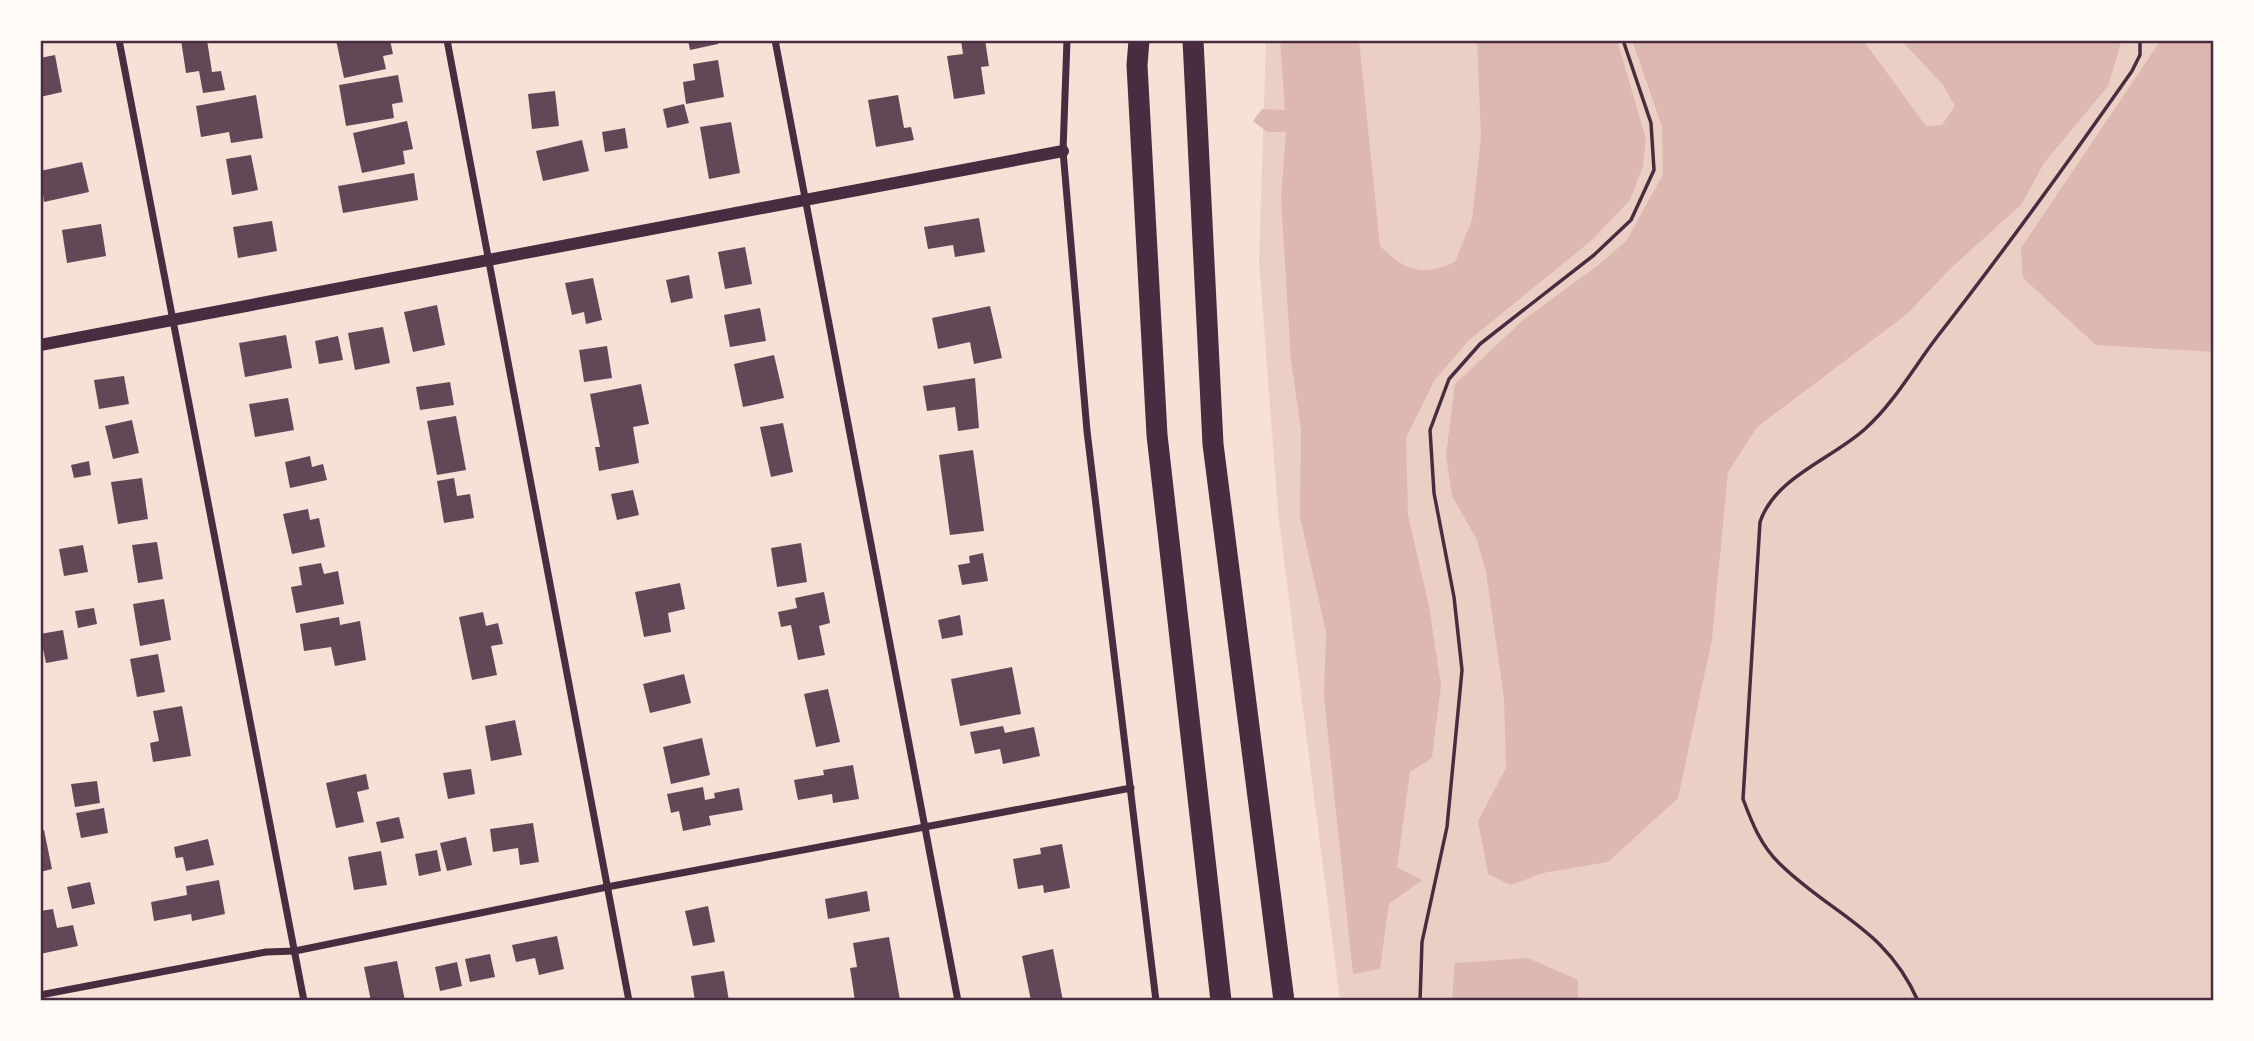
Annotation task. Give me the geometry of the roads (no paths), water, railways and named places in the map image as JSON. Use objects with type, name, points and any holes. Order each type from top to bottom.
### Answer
[{"type":"highway","points":[[1139,40],[1137,65],[1157,435],[1221,1001]]},
{"type":"highway","points":[[1193,40],[1213,444],[1284,1001]]},
{"type":"street","points":[[119,40],[304,1001]]},
{"type":"street","points":[[447,40],[629,1001]]},
{"type":"street","points":[[775,40],[958,1001]]},
{"type":"street","points":[[1067,40],[1063,151],[1087,431],[1156,1001]]},
{"type":"street","points":[[40,345],[1063,151]]},
{"type":"street","points":[[40,995],[266,952],[295,951],[607,887],[1131,788]]}]
